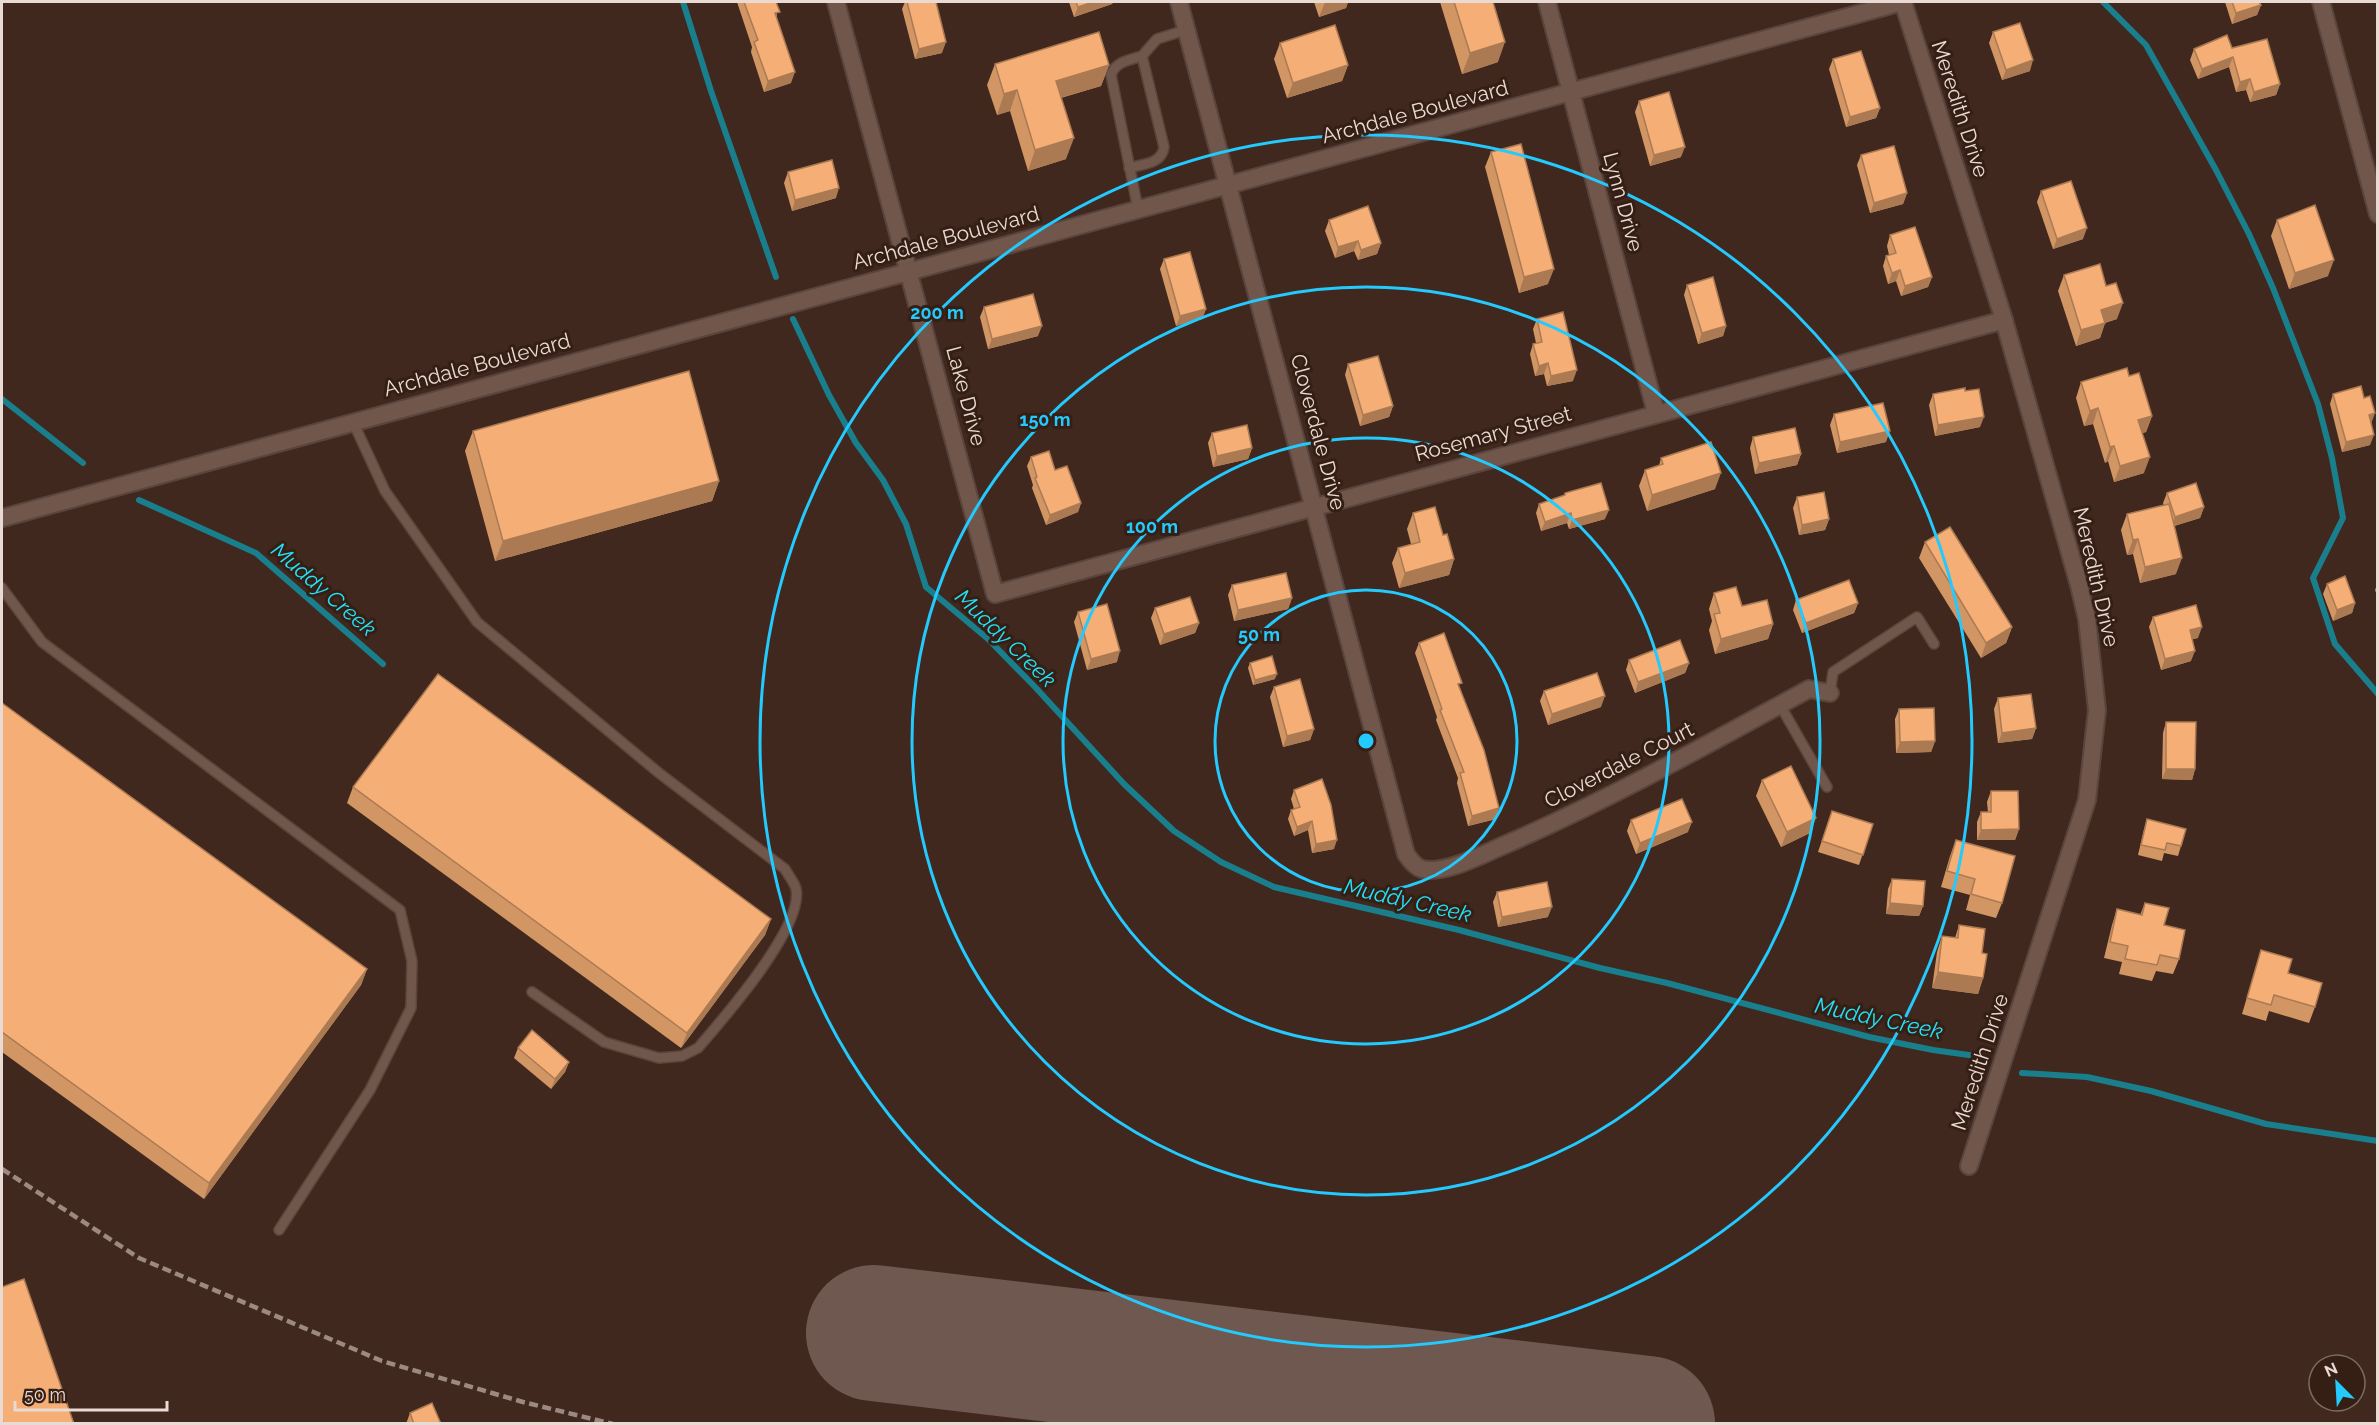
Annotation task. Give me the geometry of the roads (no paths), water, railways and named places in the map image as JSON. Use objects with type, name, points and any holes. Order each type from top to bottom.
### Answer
[{"type":"street","name":"Lake Drive","points":[[836,2],[995,594]]},
{"type":"street","name":"Cloverdale Drive","points":[[1179,2],[1406,854],[1422,869]]},
{"type":"street","name":"Lynn Drive","points":[[1547,2],[1656,413]]},
{"type":"street","name":"Archdale Boulevard","points":[[2,518],[1902,2]]},
{"type":"street","name":"Meredith Drive","points":[[1902,2],[2004,320],[2087,619],[2097,710],[2087,800],[1969,1166]]},
{"type":"street","points":[[2320,2],[2378,214]]},
{"type":"street","name":"Rosemary Street","points":[[995,594],[2004,320]]},
{"type":"street","name":"Cloverdale Court","points":[[1422,869],[1454,866],[1569,817],[1809,689],[1830,693]]},
{"type":"lane","points":[[1138,209],[1111,75],[1113,69],[1123,62],[1142,56],[1157,39],[1186,30]]},
{"type":"lane","points":[[1129,168],[1157,161],[1163,154],[1164,147],[1142,56]]},
{"type":"lane","points":[[353,422],[385,491],[477,622],[659,773],[785,869],[796,889],[793,915],[765,964],[698,1048],[682,1056],[659,1058],[604,1042],[532,992]]},
{"type":"lane","points":[[2,588],[42,642],[400,910],[412,961],[411,1008],[369,1090],[279,1230]]},
{"type":"lane","points":[[1830,693],[1833,672],[1917,616],[1934,644]]},
{"type":"lane","points":[[1780,705],[1827,787]]},
{"type":"waterway","points":[[683,2],[711,91],[776,277]]},
{"type":"waterway","points":[[2103,2],[2146,45],[2216,170],[2249,234],[2273,288],[2318,404],[2332,458],[2343,518],[2313,578],[2335,644],[2378,694]]},
{"type":"waterway","name":"Muddy Creek","points":[[793,319],[829,395],[856,443],[883,480],[906,524],[926,587],[988,639],[1124,784],[1174,831],[1221,862],[1274,887],[1459,930],[1869,1037],[1983,1057]]},
{"type":"waterway","name":"Muddy Creek","points":[[2,399],[83,463]]},
{"type":"waterway","name":"Muddy Creek","points":[[139,500],[256,553],[383,664]]},
{"type":"waterway","name":"Muddy Creek","points":[[2022,1073],[2087,1077],[2151,1091],[2266,1124],[2378,1141]]},
{"type":"railway","points":[[2,1169],[139,1258],[382,1361],[523,1402],[613,1424]]}]
